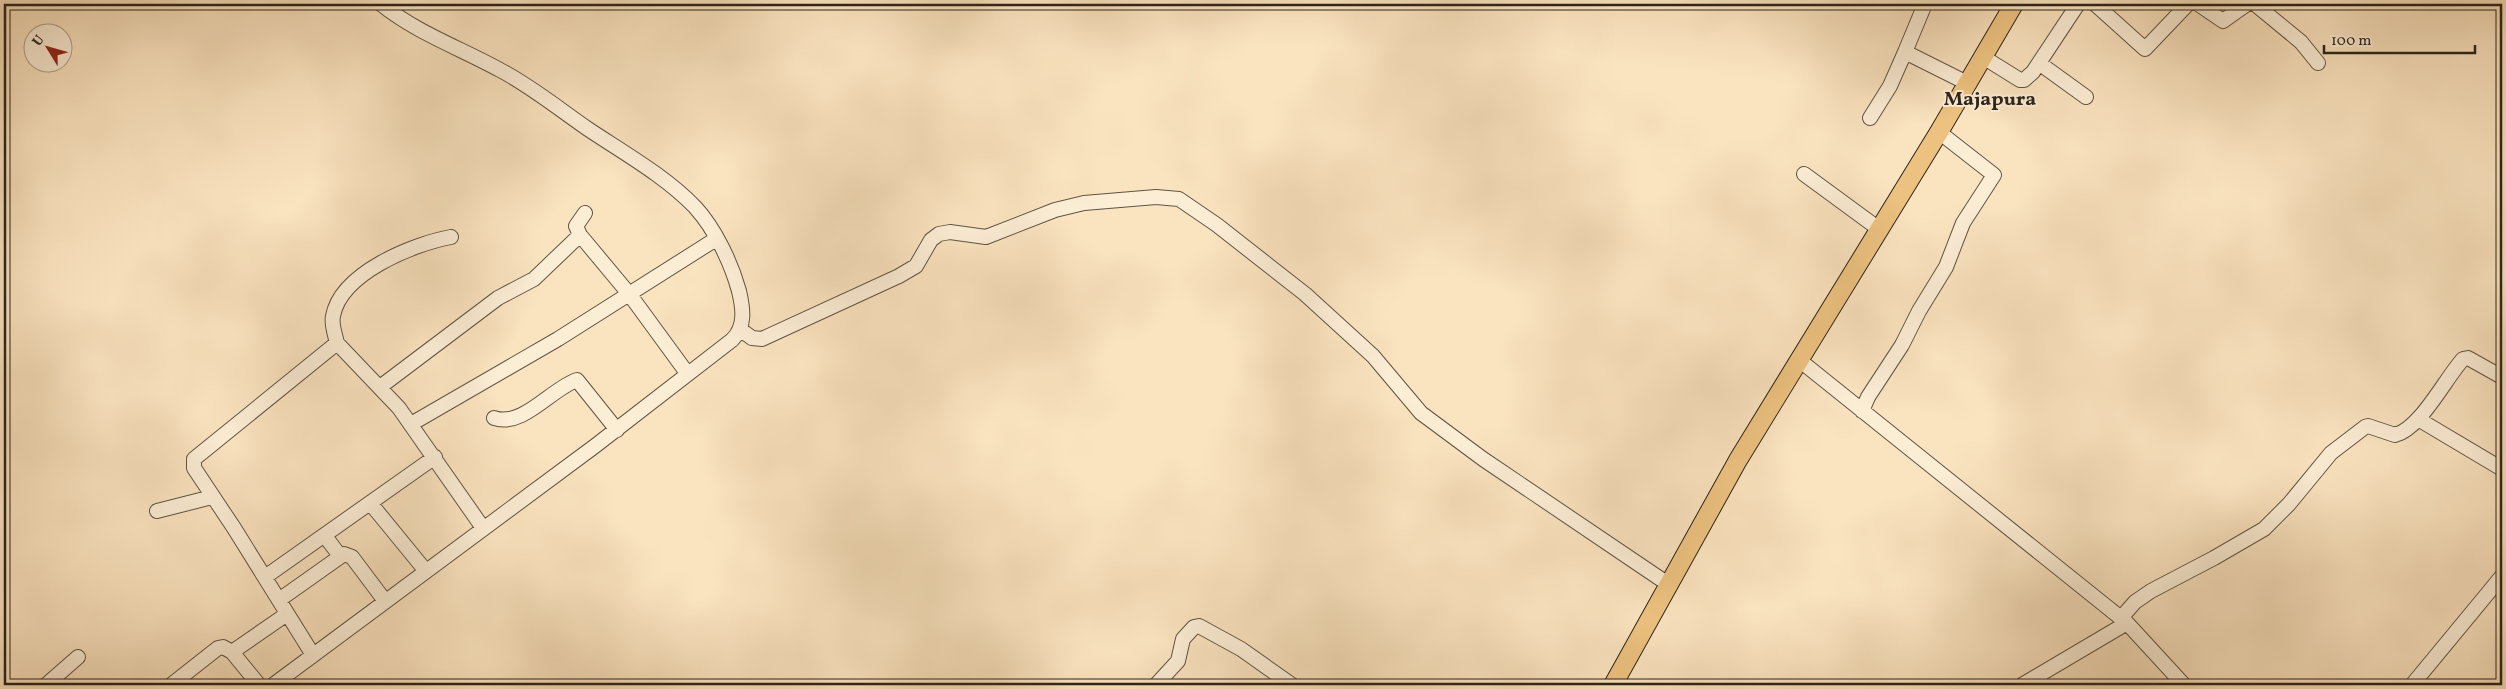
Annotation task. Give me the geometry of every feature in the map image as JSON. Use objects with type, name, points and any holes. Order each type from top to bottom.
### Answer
[{"type":"main road","points":[[1613,685],[1668,584],[1798,360],[1939,132],[2014,4]]},
{"type":"street","points":[[273,685],[425,570],[617,430],[687,373],[720,350],[741,330],[742,306],[735,278],[716,239],[695,208],[634,160],[513,77],[406,23],[381,4]]},
{"type":"street","points":[[1870,118],[1890,86],[1925,4]]},
{"type":"street","points":[[1983,57],[2020,80],[2028,78],[2078,4]]},
{"type":"street","points":[[2095,4],[2146,49],[2188,4]]},
{"type":"street","points":[[2198,4],[2223,22],[2247,4]]},
{"type":"street","points":[[2255,4],[2301,42],[2318,63]]},
{"type":"street","points":[[1905,52],[1967,83]]},
{"type":"street","points":[[2039,63],[2086,97]]},
{"type":"street","points":[[1862,411],[1868,397],[1902,345],[1919,311],[1946,268],[1963,223],[1994,175],[1939,132]]},
{"type":"street","points":[[1804,174],[1879,228]]},
{"type":"street","points":[[741,330],[752,338],[762,339],[899,276],[916,266],[931,240],[939,234],[950,232],[986,237],[1055,210],[1084,202],[1156,197],[1179,199],[1217,225],[1304,294],[1372,356],[1421,413],[1483,460],[1668,584]]},
{"type":"street","points":[[585,213],[576,226],[580,235],[630,295],[687,373]]},
{"type":"street","points":[[380,387],[487,306],[534,279],[580,235]]},
{"type":"street","points":[[451,237],[402,253],[378,265],[354,283],[336,307],[333,315],[337,343],[380,387],[411,424],[483,528]]},
{"type":"street","points":[[411,424],[630,295],[716,239]]},
{"type":"street","points":[[313,655],[194,468],[194,459],[337,343]]},
{"type":"street","points":[[2022,685],[2124,621],[2136,602],[2150,590],[2214,558],[2264,529],[2289,504],[2331,453],[2365,427],[2394,435],[2404,432],[2418,419],[2463,359],[2468,358],[2502,377]]},
{"type":"street","points":[[1798,360],[2124,621],[2184,685]]},
{"type":"street","points":[[494,418],[503,420],[517,416],[577,380],[617,430]]},
{"type":"street","points":[[2418,419],[2502,469]]},
{"type":"street","points":[[265,578],[435,458]]},
{"type":"street","points":[[156,512],[212,497]]},
{"type":"street","points":[[372,504],[425,570]]},
{"type":"street","points":[[325,536],[340,556]]},
{"type":"street","points":[[279,600],[344,554],[352,557],[385,601]]},
{"type":"street","points":[[2412,685],[2502,576]]},
{"type":"street","points":[[232,652],[287,614]]},
{"type":"street","points":[[1156,685],[1178,661],[1184,639],[1194,626],[1199,626],[1241,649],[1292,685]]},
{"type":"street","points":[[171,685],[218,648],[223,647],[232,652],[259,685]]},
{"type":"street","points":[[46,685],[78,657]]},
{"type":"district","name":"Majapura","points":[[1990,100]]}]
